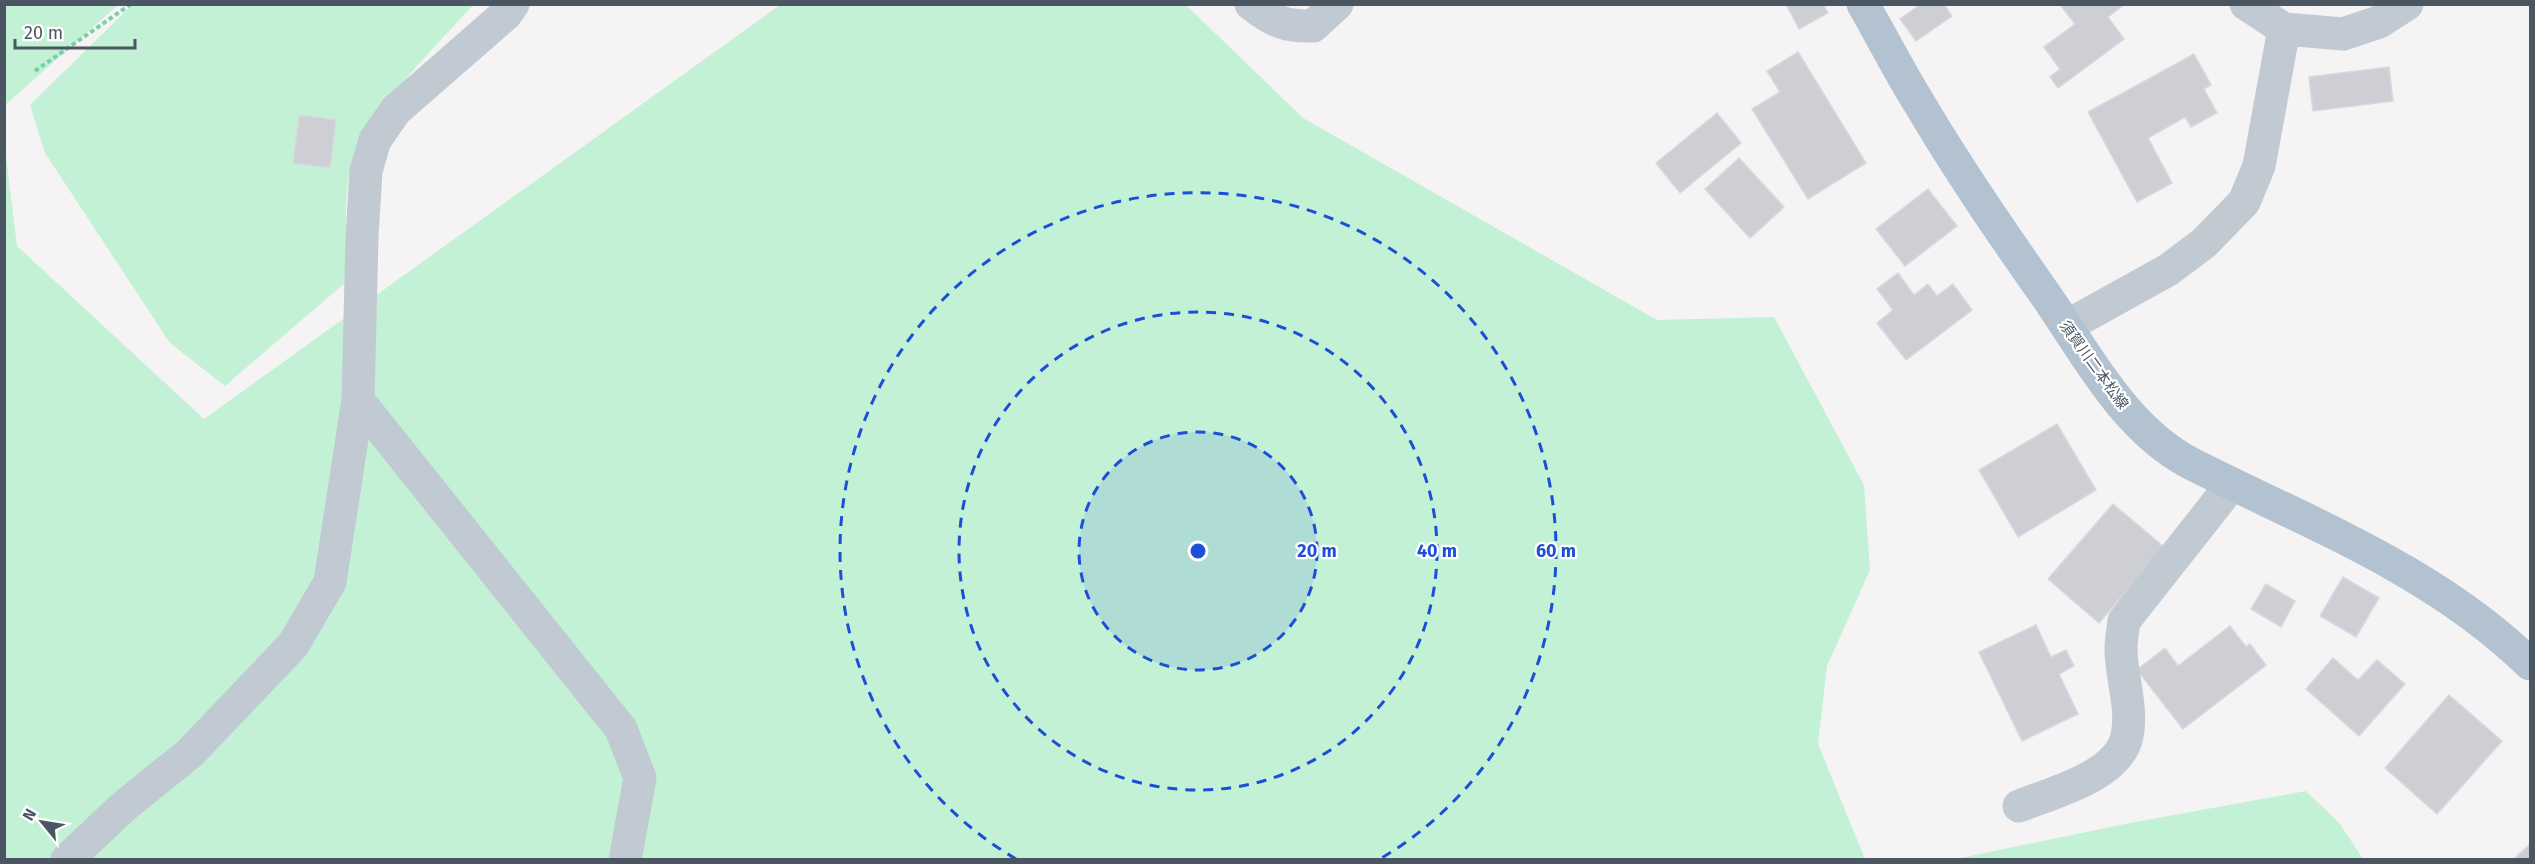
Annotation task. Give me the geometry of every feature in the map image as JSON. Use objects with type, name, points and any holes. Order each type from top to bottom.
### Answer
[{"type":"main road","name":"須賀川二本松線","points":[[1863,4],[1937,132],[1979,198],[2117,400],[2151,436],[2175,455],[2395,563],[2434,587],[2510,644],[2530,664]]},
{"type":"street","points":[[67,860],[123,807],[190,753],[293,645],[330,582],[358,400],[366,171],[375,140],[396,111],[506,14],[513,4]]},
{"type":"street","points":[[1251,4],[1266,16],[1292,27],[1313,26],[1337,4]]},
{"type":"street","points":[[2246,4],[2284,29],[2343,34],[2379,22],[2407,4]]},
{"type":"street","points":[[2067,326],[2168,270],[2204,243],[2244,202],[2259,166],[2284,29]]},
{"type":"street","points":[[358,400],[621,729],[640,778],[625,860]]},
{"type":"street","points":[[2019,806],[2078,783],[2100,771],[2115,759],[2127,737],[2121,648],[2124,621],[2232,484]]},
{"type":"path","points":[[35,71],[131,4]]},
{"type":"green space","points":[[5,4],[118,4],[118,5],[5,105]]},
{"type":"green space","points":[[132,5],[473,5],[418,65],[365,135],[354,159],[348,182],[346,282],[225,386],[170,343],[45,153],[30,105]]},
{"type":"green space","points":[[780,5],[1186,5],[1303,118],[1657,320],[1774,317],[1864,485],[1870,570],[1827,666],[1818,744],[1865,859],[5,859],[4,140],[17,246],[204,419]]},
{"type":"green space","points":[[2306,791],[2340,824],[2363,859],[1956,859],[2130,823]]},
{"type":"building","points":[[1786,4],[1823,4],[1828,13],[1799,29]]},
{"type":"building","points":[[1921,4],[1944,4],[1952,16],[1916,41],[1900,19]]},
{"type":"building","points":[[2062,4],[2125,4],[2108,17],[2124,39],[2058,88],[2050,77],[2060,69],[2044,47],[2075,24],[2061,6]]},
{"type":"building","points":[[1798,52],[1866,163],[1808,199],[1752,109],[1780,92],[1767,71]]},
{"type":"building","points":[[2194,54],[2211,85],[2204,89],[2217,113],[2191,127],[2185,117],[2148,138],[2172,183],[2137,202],[2088,112]]},
{"type":"building","points":[[2389,67],[2393,101],[2313,111],[2309,77]]},
{"type":"building","points":[[1717,113],[1741,143],[1680,193],[1656,163]]},
{"type":"building","points":[[299,115],[336,120],[330,168],[293,163]]},
{"type":"building","points":[[1739,158],[1784,207],[1750,238],[1705,189]]},
{"type":"building","points":[[1928,189],[1957,226],[1905,266],[1876,229]]},
{"type":"building","points":[[1898,273],[1914,295],[1928,284],[1937,296],[1953,284],[1972,310],[1906,360],[1877,323],[1893,310],[1877,289]]},
{"type":"building","points":[[2057,424],[2096,490],[2018,537],[1979,470]]},
{"type":"building","points":[[2113,504],[2164,547],[2099,623],[2048,579]]},
{"type":"building","points":[[2343,577],[2379,598],[2356,637],[2320,616]]},
{"type":"building","points":[[2266,584],[2295,601],[2281,627],[2251,609]]},
{"type":"building","points":[[2036,625],[2051,657],[2066,650],[2074,666],[2059,674],[2078,714],[2022,741],[1979,652]]},
{"type":"building","points":[[2230,626],[2246,647],[2250,644],[2266,665],[2183,729],[2137,670],[2165,648],[2178,666]]},
{"type":"building","points":[[2333,658],[2358,680],[2377,660],[2405,684],[2359,736],[2306,689]]},
{"type":"building","points":[[2449,695],[2502,741],[2437,814],[2385,768]]},
{"type":"building","points":[[2530,844],[2530,860],[2513,860]]}]
